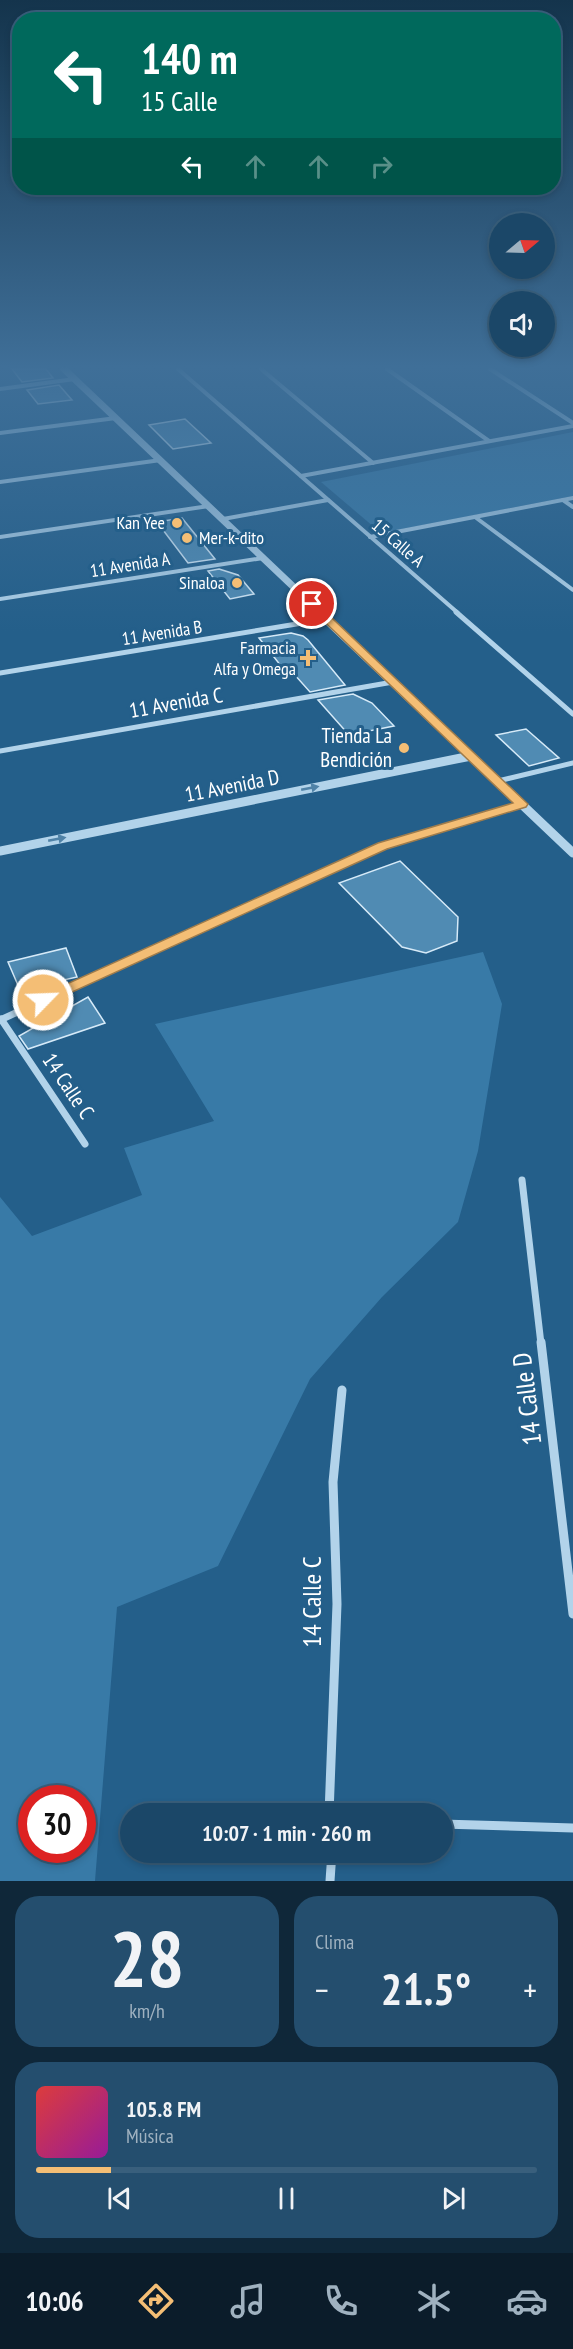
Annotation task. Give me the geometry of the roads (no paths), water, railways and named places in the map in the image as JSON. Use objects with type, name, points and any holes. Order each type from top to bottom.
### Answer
[{"type":"street","points":[[157,457],[573,853]]},
{"type":"street","name":"15 Calle A","points":[[279,457],[573,714]]},
{"type":"street","points":[[366,457],[373,463]]},
{"type":"street","points":[[301,476],[406,457]]},
{"type":"street","points":[[0,482],[160,460]]},
{"type":"street","points":[[370,537],[573,498]]},
{"type":"street","points":[[223,519],[328,500]]},
{"type":"street","points":[[563,500],[573,507]]},
{"type":"street","points":[[0,537],[209,506]]},
{"type":"street","points":[[475,517],[573,590]]},
{"type":"street","name":"11 Avenida A","points":[[0,599],[263,558]]},
{"type":"street","name":"11 Avenida B","points":[[0,673],[328,619]]},
{"type":"street","name":"11 Avenida C","points":[[0,751],[393,682]]},
{"type":"street","name":"11 Avenida D","points":[[0,851],[471,756]]},
{"type":"street","points":[[498,781],[573,763]]},
{"type":"street","points":[[0,1020],[382,846],[521,804]]},
{"type":"street","name":"14 Calle C","points":[[0,1020],[84,1143]]},
{"type":"street","name":"14 Calle D","points":[[522,1180],[573,1614]]},
{"type":"street","name":"14 Calle C","points":[[329,1803],[337,1604],[333,1482],[342,1390]]},
{"type":"street","points":[[453,1824],[573,1828]]},
{"type":"street","points":[[330,1881],[331,1863]]},
{"type":"place","name":"Kan Yee","points":[[177,523]]},
{"type":"place","name":"Mer-k-dito","points":[[187,538]]},
{"type":"place","name":"Sinaloa","points":[[237,583]]},
{"type":"place","name":"Farmacia Alfa y Omega","points":[[308,658]]},
{"type":"place","name":"Tienda La Bendición","points":[[404,748]]}]
